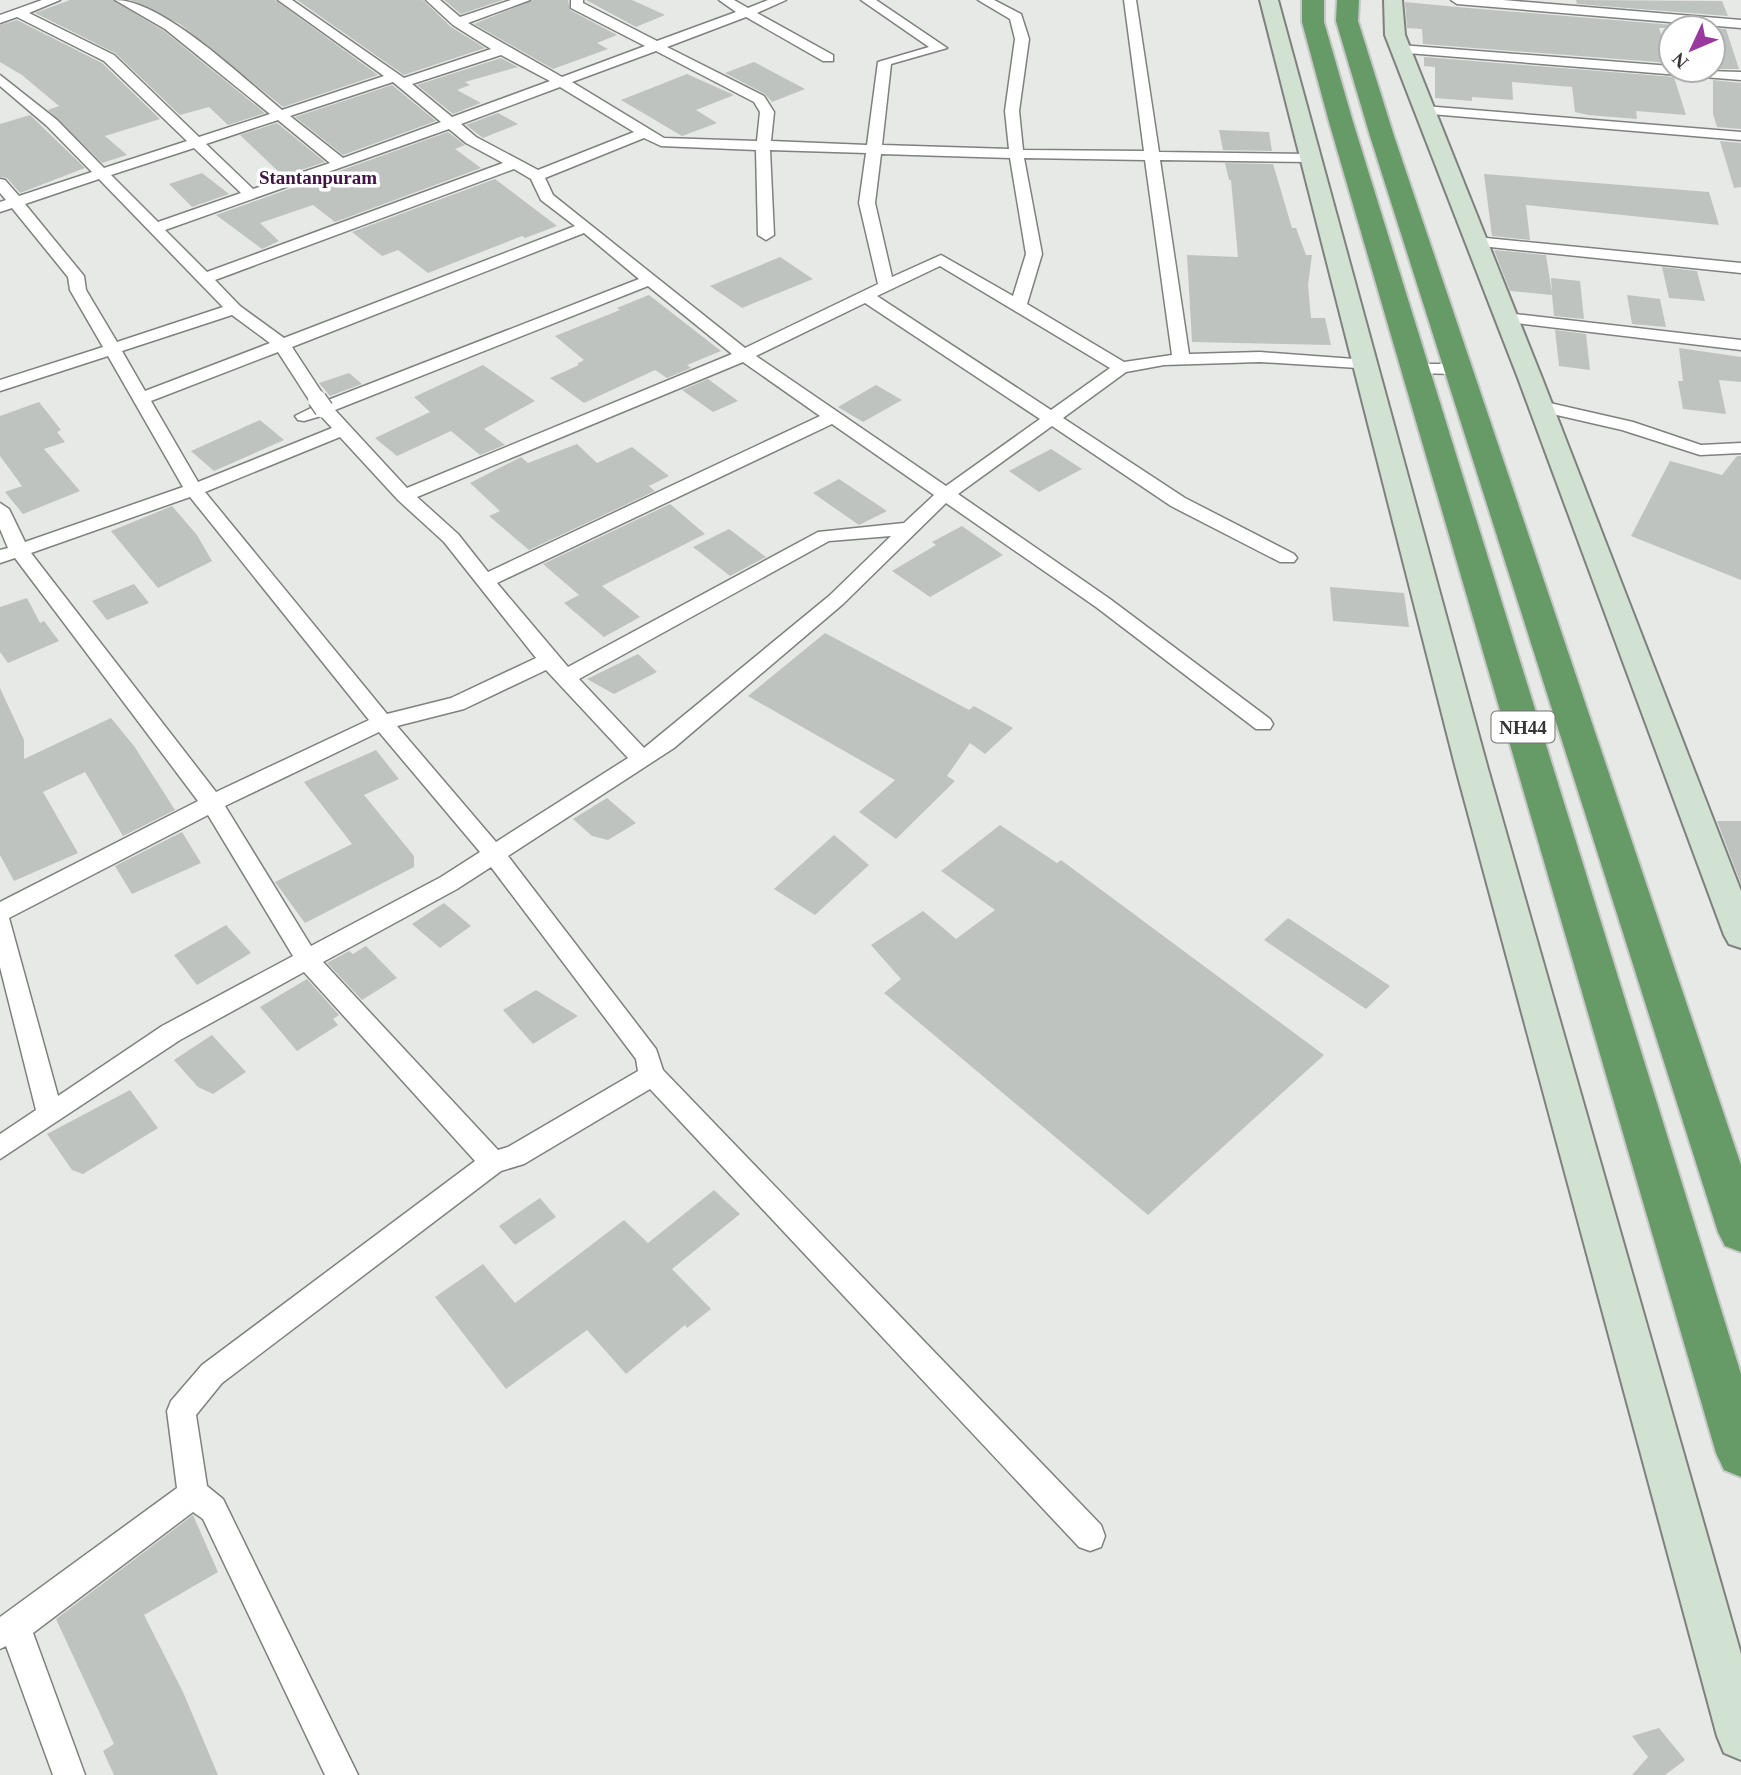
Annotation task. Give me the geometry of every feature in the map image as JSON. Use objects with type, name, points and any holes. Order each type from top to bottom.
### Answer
[{"type":"highway","name":"NH44","points":[[1313,0],[1313,22],[1415,369],[1741,1452]]},
{"type":"highway","name":"NH44","points":[[1348,0],[1347,21],[1741,1233]]},
{"type":"street","points":[[1,0],[8,16],[110,58],[251,195]]},
{"type":"street","points":[[8,16],[54,0]]},
{"type":"street","points":[[121,0],[170,26],[341,164]]},
{"type":"street","points":[[284,0],[399,80],[471,140],[512,165],[537,176],[546,197],[744,355],[1103,603],[1263,724]]},
{"type":"street","points":[[432,0],[458,22],[502,50],[565,83],[661,142],[1016,154],[1312,158]]},
{"type":"street","points":[[458,22],[524,0]]},
{"type":"street","points":[[577,0],[576,5],[662,46],[760,99],[767,112],[764,145],[766,235]]},
{"type":"street","points":[[725,0],[745,14],[828,58]]},
{"type":"street","points":[[155,228],[453,124],[780,0]]},
{"type":"street","points":[[867,0],[940,48],[885,62],[867,203],[886,286]]},
{"type":"street","points":[[984,0],[1016,17],[1022,39],[1012,111],[1016,154],[1034,254],[1018,306]]},
{"type":"street","points":[[1130,0],[1181,359]]},
{"type":"street","points":[[1269,0],[1368,365],[1472,769],[1741,1735]]},
{"type":"street","points":[[1393,0],[1395,35],[1400,49],[1541,406],[1741,935]]},
{"type":"street","points":[[1457,0],[1741,24]]},
{"type":"street","points":[[1400,49],[1741,76]]},
{"type":"street","points":[[8,204],[100,176],[280,114],[502,50]]},
{"type":"street","points":[[0,79],[19,102],[52,123],[100,176],[206,278],[234,309],[281,345],[321,405],[342,430],[404,496],[451,538],[549,660],[642,759]]},
{"type":"street","points":[[1424,110],[1741,136]]},
{"type":"street","points":[[537,176],[646,132]]},
{"type":"street","points":[[206,278],[512,165]]},
{"type":"street","points":[[0,183],[8,204],[76,276],[78,290],[194,490],[382,722],[495,855],[647,1056],[652,1075],[1090,1536]]},
{"type":"street","points":[[141,399],[586,227]]},
{"type":"street","points":[[1476,242],[1741,268]]},
{"type":"street","points":[[404,496],[744,355],[941,260],[1121,369]]},
{"type":"street","points":[[304,416],[321,405],[650,280]]},
{"type":"street","points":[[866,296],[1178,502],[1287,558]]},
{"type":"street","points":[[0,386],[234,309]]},
{"type":"street","points":[[1506,318],[1741,345]]},
{"type":"street","points":[[0,1147],[171,1033],[450,883],[667,743],[836,600],[944,495],[1121,369],[1181,359],[1260,356],[1368,365]]},
{"type":"street","points":[[1415,369],[1458,369]]},
{"type":"street","points":[[1541,406],[1627,426],[1700,450],[1741,448]]},
{"type":"street","points":[[485,581],[832,417]]},
{"type":"street","points":[[9,554],[194,490],[342,430]]},
{"type":"street","points":[[0,509],[9,554],[212,803],[307,960],[493,1163]]},
{"type":"street","points":[[566,677],[825,536],[909,528]]},
{"type":"street","points":[[0,912],[212,803],[382,722],[457,705],[549,660]]},
{"type":"street","points":[[0,922],[50,1114]]},
{"type":"street","points":[[342,1775],[213,1509],[193,1494],[181,1411],[212,1374],[493,1163],[515,1156],[652,1075]]},
{"type":"street","points":[[69,1775],[7,1630],[193,1494]]},
{"type":"building","points":[[70,0],[113,0],[164,31],[265,113],[228,125],[209,107],[180,115],[115,53],[35,13]]},
{"type":"building","points":[[130,0],[275,0],[378,75],[283,107],[180,24]]},
{"type":"building","points":[[297,0],[423,0],[451,27],[485,48],[404,75]]},
{"type":"building","points":[[444,0],[503,0],[461,14]]},
{"type":"building","points":[[533,0],[568,0],[570,10],[617,35],[597,43],[608,49],[553,69],[474,24]]},
{"type":"building","points":[[586,0],[632,0],[665,15],[636,27]]},
{"type":"building","points":[[1576,0],[1722,1],[1728,16],[1727,14],[1577,4]]},
{"type":"building","points":[[1405,2],[1657,24],[1657,62],[1423,44],[1422,29],[1407,28]]},
{"type":"building","points":[[17,20],[102,63],[160,119],[105,136],[127,155],[102,163],[48,110],[59,106],[22,75],[0,62],[0,25]]},
{"type":"building","points":[[1727,32],[1739,69],[1727,69]]},
{"type":"building","points":[[1424,57],[1657,76],[1657,84],[1676,84],[1686,115],[1636,111],[1637,119],[1588,115],[1575,112],[1572,87],[1512,82],[1513,100],[1435,98],[1435,67],[1424,66]]},
{"type":"building","points":[[501,58],[518,67],[465,82],[470,85],[457,90],[481,103],[453,114],[417,85]]},
{"type":"building","points":[[754,62],[805,89],[772,102],[765,94],[725,73]]},
{"type":"building","points":[[687,74],[734,95],[696,110],[717,123],[682,136],[621,100]]},
{"type":"building","points":[[1741,83],[1741,129],[1717,127],[1713,114],[1713,84]]},
{"type":"building","points":[[392,85],[436,121],[343,155],[295,117]]},
{"type":"building","points":[[498,113],[518,124],[483,138],[466,125]]},
{"type":"building","points":[[30,115],[85,168],[20,193],[7,178],[0,177],[0,124]]},
{"type":"building","points":[[277,123],[325,162],[283,176],[240,135]]},
{"type":"building","points":[[1219,130],[1269,132],[1272,151],[1223,150]]},
{"type":"building","points":[[448,132],[465,145],[455,149],[481,168],[335,222],[313,205],[260,223],[279,241],[262,249],[216,215]]},
{"type":"building","points":[[1720,141],[1741,143],[1741,187],[1734,188]]},
{"type":"building","points":[[1225,163],[1273,164],[1292,228],[1296,228],[1306,255],[1312,255],[1308,285],[1311,318],[1325,318],[1331,345],[1192,342],[1187,255],[1238,257],[1231,180]]},
{"type":"building","points":[[202,173],[229,194],[192,207],[169,184]]},
{"type":"building","points":[[1484,174],[1709,192],[1719,225],[1526,205],[1530,240],[1492,236]]},
{"type":"building","points":[[495,179],[557,226],[525,238],[522,236],[428,273],[398,250],[382,256],[352,232]]},
{"type":"building","points":[[1494,250],[1546,255],[1552,293],[1551,278],[1580,281],[1584,319],[1554,316],[1552,295],[1510,291]]},
{"type":"building","points":[[780,257],[813,279],[742,308],[710,286]]},
{"type":"building","points":[[1662,267],[1697,271],[1705,301],[1669,298]]},
{"type":"building","points":[[649,295],[721,351],[687,365],[691,368],[667,378],[655,370],[584,403],[550,378],[584,360],[555,336],[620,310],[617,308]]},
{"type":"building","points":[[1627,295],[1660,299],[1666,327],[1632,324]]},
{"type":"building","points":[[1555,330],[1586,334],[1590,370],[1559,366]]},
{"type":"building","points":[[1679,348],[1741,357],[1741,382],[1719,380],[1726,414],[1683,409],[1678,381],[1683,381]]},
{"type":"building","points":[[483,365],[535,401],[484,429],[505,445],[480,455],[451,431],[397,456],[375,438],[430,412],[414,397]]},
{"type":"building","points":[[349,373],[362,384],[330,396],[319,383]]},
{"type":"building","points":[[708,379],[738,401],[713,412],[682,390]]},
{"type":"building","points":[[876,385],[902,400],[863,422],[838,407]]},
{"type":"building","points":[[39,402],[61,430],[57,432],[65,442],[44,449],[80,491],[23,514],[5,492],[22,486],[0,456],[0,416]]},
{"type":"building","points":[[260,420],[284,440],[214,471],[191,451]]},
{"type":"building","points":[[577,444],[597,463],[632,447],[669,476],[649,486],[655,491],[529,550],[489,516],[500,511],[470,483],[521,457],[528,463]]},
{"type":"building","points":[[1051,449],[1082,469],[1039,492],[1009,471]]},
{"type":"building","points":[[1737,456],[1741,456],[1741,580],[1631,536],[1670,461],[1722,475]]},
{"type":"building","points":[[839,479],[887,511],[859,525],[813,493]]},
{"type":"building","points":[[670,504],[705,534],[602,586],[640,617],[604,637],[564,603],[579,595],[543,564]]},
{"type":"building","points":[[172,506],[197,535],[212,561],[158,588],[111,531]]},
{"type":"building","points":[[962,526],[1003,555],[930,597],[892,571],[936,545],[932,542]]},
{"type":"building","points":[[729,529],[766,557],[730,576],[693,547]]},
{"type":"building","points":[[134,584],[149,603],[107,620],[92,601]]},
{"type":"building","points":[[1330,587],[1404,593],[1409,627],[1333,621]]},
{"type":"building","points":[[27,598],[40,623],[44,621],[59,641],[8,663],[0,652],[0,607]]},
{"type":"building","points":[[825,633],[969,710],[974,706],[1013,728],[985,754],[970,743],[947,776],[955,781],[896,839],[859,812],[895,780],[748,696]]},
{"type":"building","points":[[638,654],[657,672],[614,694],[587,679]]},
{"type":"building","points":[[0,688],[24,740],[24,759],[111,718],[134,746],[175,810],[123,836],[85,772],[43,792],[78,853],[14,881],[0,855]]},
{"type":"building","points":[[376,750],[399,779],[364,795],[414,856],[414,867],[305,923],[275,882],[352,844],[304,782]]},
{"type":"building","points":[[607,798],[636,823],[608,840],[592,836],[573,819]]},
{"type":"building","points":[[1717,821],[1741,821],[1741,884]]},
{"type":"building","points":[[1000,825],[1057,863],[1061,860],[1324,1055],[1148,1215],[884,993],[901,979],[871,945],[923,911],[956,939],[995,910],[941,871]]},
{"type":"building","points":[[182,832],[201,863],[132,894],[115,866]]},
{"type":"building","points":[[834,835],[869,865],[815,915],[774,889]]},
{"type":"building","points":[[444,903],[471,926],[440,948],[412,924]]},
{"type":"building","points":[[1288,918],[1390,986],[1366,1009],[1264,940]]},
{"type":"building","points":[[226,925],[251,953],[197,985],[174,955]]},
{"type":"building","points":[[366,946],[397,978],[362,1000],[327,963],[349,951],[353,954]]},
{"type":"building","points":[[307,979],[339,1015],[333,1019],[338,1025],[297,1051],[260,1007]]},
{"type":"building","points":[[536,990],[578,1016],[533,1044],[503,1010]]},
{"type":"building","points":[[212,1035],[246,1072],[213,1094],[198,1087],[174,1060]]},
{"type":"building","points":[[130,1090],[158,1128],[83,1174],[72,1170],[47,1134]]},
{"type":"building","points":[[714,1190],[740,1214],[672,1269],[711,1309],[687,1328],[685,1325],[626,1374],[587,1330],[506,1389],[435,1297],[483,1264],[515,1303],[624,1220],[648,1243]]},
{"type":"building","points":[[540,1198],[556,1217],[515,1245],[499,1226]]},
{"type":"building","points":[[193,1515],[218,1572],[144,1615],[183,1692],[218,1775],[114,1775],[103,1751],[114,1744],[56,1619]]},
{"type":"building","points":[[1659,1728],[1685,1760],[1665,1775],[1632,1775],[1648,1757],[1632,1736]]},
{"type":"district","name":"Stantanpuram","points":[[318,177]]}]
